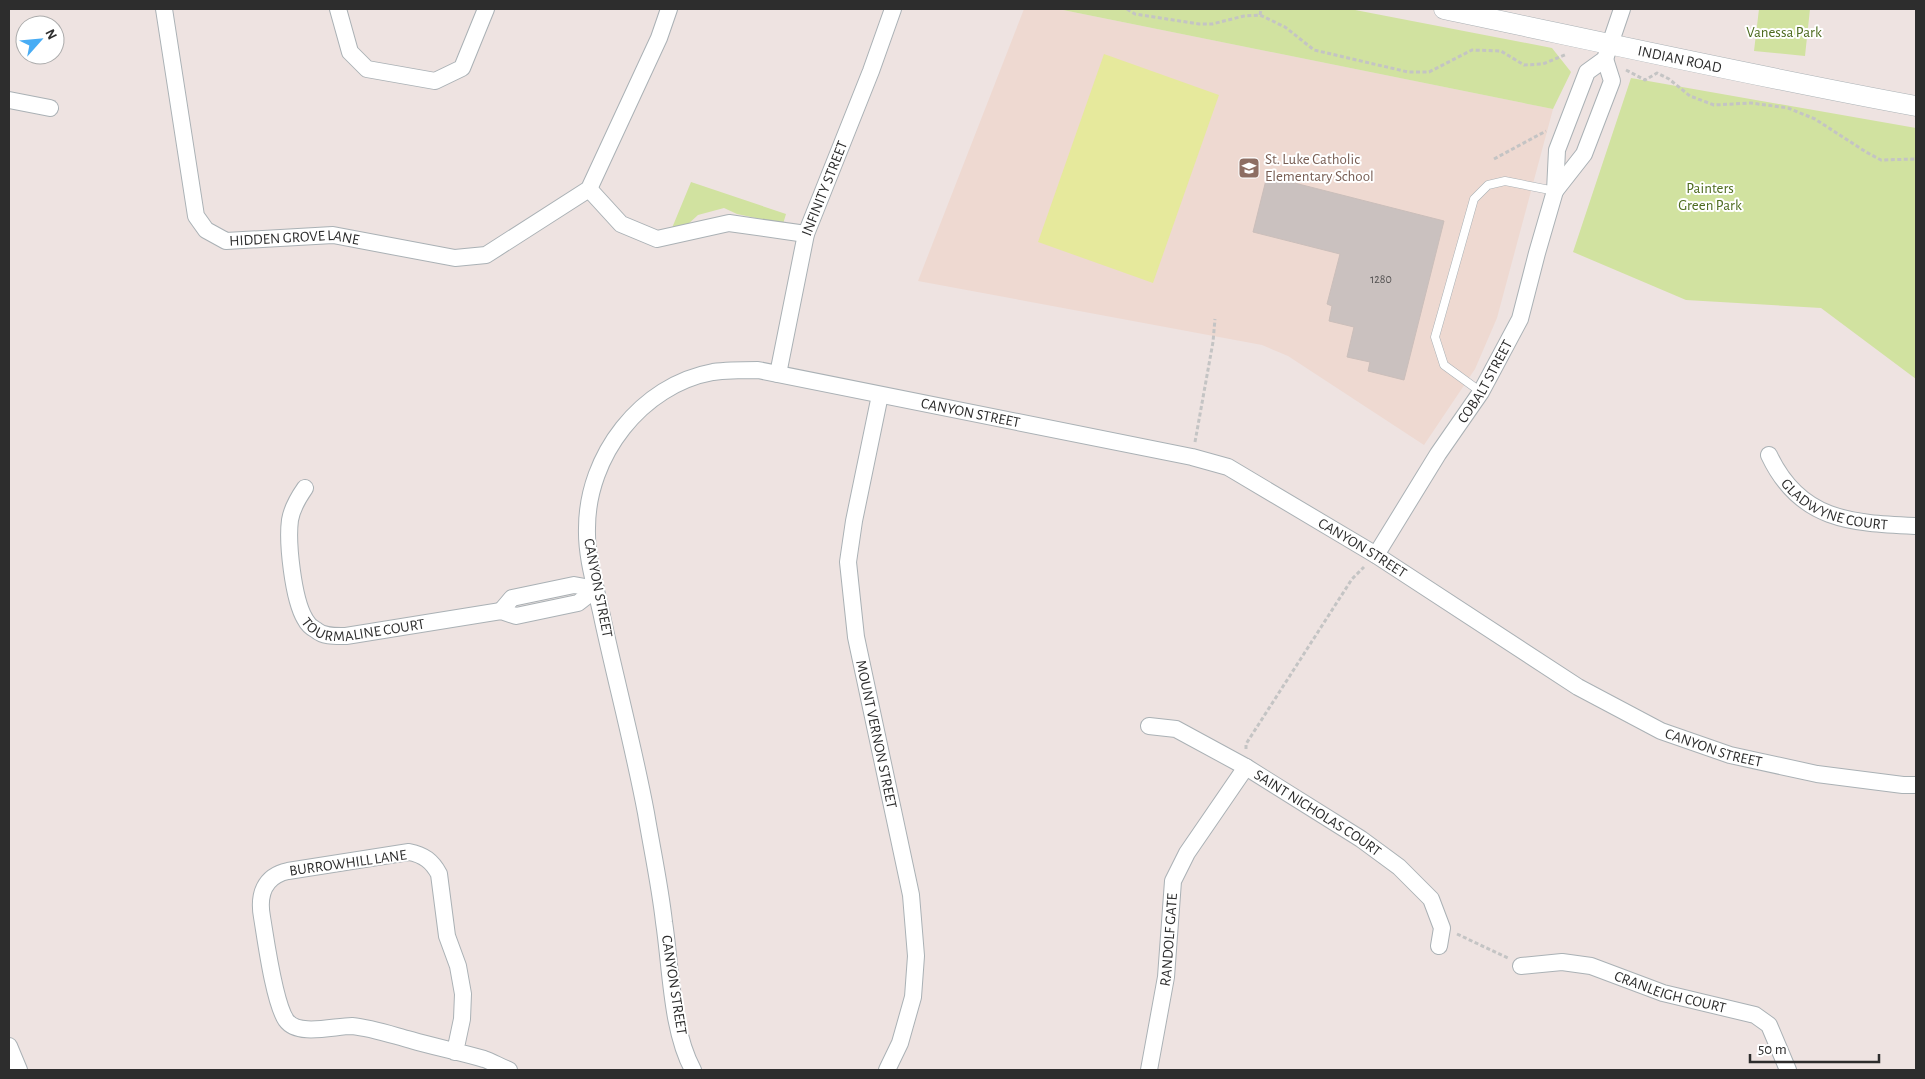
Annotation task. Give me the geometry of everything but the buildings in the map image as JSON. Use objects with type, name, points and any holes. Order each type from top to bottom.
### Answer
[{"type":"street","name":"HIDDEN GROVE LANE","points":[[164,9],[196,216],[206,230],[226,241],[333,235],[455,258],[486,255],[589,189]]},
{"type":"street","points":[[338,9],[350,52],[367,70],[435,82],[462,68],[486,9]]},
{"type":"street","points":[[669,9],[659,38],[589,189],[621,224],[657,239],[730,224],[806,234]]},
{"type":"street","name":"INFINITY STREET","points":[[778,374],[806,234],[871,71],[893,9]]},
{"type":"street","name":"INDIAN ROAD","points":[[1444,9],[1608,51],[1916,106]]},
{"type":"street","points":[[1608,51],[1622,9]]},
{"type":"street","name":"COBALT STREET","points":[[1376,555],[1438,454],[1481,392],[1520,319],[1555,191],[1557,150],[1587,72],[1608,51]]},
{"type":"street","name":"COBALT STREET","points":[[1555,191],[1584,154],[1612,81],[1608,51]]},
{"type":"street","points":[[9,100],[50,108]]},
{"type":"street","name":"CANYON STREET","points":[[686,1068],[677,1025],[664,920],[645,810],[596,589],[586,529],[589,497],[597,472],[604,454],[620,432],[638,411],[665,391],[690,379],[712,372],[758,370],[1192,457],[1228,467],[1376,555],[1578,687],[1661,731],[1730,755],[1817,774],[1916,785]]},
{"type":"street","name":"MOUNT VERNON STREET","points":[[880,395],[854,521],[848,562],[856,637],[911,895],[916,956],[913,997],[900,1043],[887,1070]]},
{"type":"street","name":"GLADWYNE COURT","points":[[1769,455],[1787,486],[1813,507],[1847,520],[1873,524],[1916,526]]},
{"type":"street","name":"TOURMALINE COURT","points":[[305,488],[295,502],[290,518],[289,544],[298,603],[305,620],[317,632],[331,636],[346,636],[501,611],[516,616],[573,604],[596,589]]},
{"type":"street","name":"SAINT NICHOLAS COURT","points":[[1149,726],[1176,729],[1246,767],[1361,839],[1399,867],[1431,899],[1442,928],[1440,946]]},
{"type":"street","name":"RANDOLF GATE","points":[[1149,1070],[1166,977],[1172,881],[1187,853],[1246,767]]},
{"type":"street","name":"BURROWHILL LANE","points":[[455,1052],[462,1019],[463,994],[458,966],[447,936],[439,874],[426,857],[409,852],[288,871],[274,875],[266,884],[260,896],[261,914],[279,1002],[287,1022],[295,1027],[308,1030],[351,1026],[362,1028],[455,1052],[485,1059],[508,1070]]},
{"type":"street","name":"CRANLEIGH COURT","points":[[1521,966],[1562,962],[1591,966],[1663,993],[1755,1015],[1769,1025],[1788,1070]]},
{"type":"street","points":[[9,1046],[19,1070]]},
{"type":"lane","points":[[1481,392],[1444,365],[1436,337],[1474,199],[1488,185],[1505,181],[1555,191]]},
{"type":"path","points":[[1127,9],[1135,14],[1200,24],[1212,24],[1244,16],[1260,15],[1285,27],[1314,50],[1408,72],[1429,72],[1450,63],[1472,50],[1501,51],[1524,65],[1543,64],[1568,54]]},
{"type":"path","points":[[1260,15],[1261,9]]},
{"type":"path","points":[[1608,51],[1645,80],[1657,73],[1669,79],[1690,96],[1714,104],[1751,103],[1788,108],[1816,119],[1881,160],[1916,159]]},
{"type":"path","points":[[1494,159],[1547,130]]},
{"type":"path","points":[[1192,457],[1213,342],[1215,319]]},
{"type":"path","points":[[1246,767],[1246,744],[1352,579],[1376,555]]},
{"type":"path","points":[[1442,928],[1492,950],[1521,966]]},
{"type":"shaded area","name":"St. Luke Catholic Elementary School","points":[[1024,9],[1058,9],[1553,109],[1497,318],[1475,369],[1424,445],[1288,356],[1262,345],[918,281]]},
{"type":"green space","points":[[1058,9],[1350,9],[1552,48],[1571,72],[1553,109]]},
{"type":"green space","name":"Vanessa Park","points":[[1759,9],[1810,9],[1805,56],[1754,51]]},
{"type":"green space","points":[[1104,54],[1219,95],[1153,283],[1038,242]]},
{"type":"green space","name":"Painters Green Park","points":[[1631,78],[1916,128],[1916,379],[1821,308],[1686,300],[1573,252]]},
{"type":"green space","points":[[691,182],[786,214],[783,224],[737,214],[724,208],[698,215],[686,226],[672,228]]},
{"type":"place","name":"St. Luke Catholic Elementary School","points":[[1249,168]]}]
